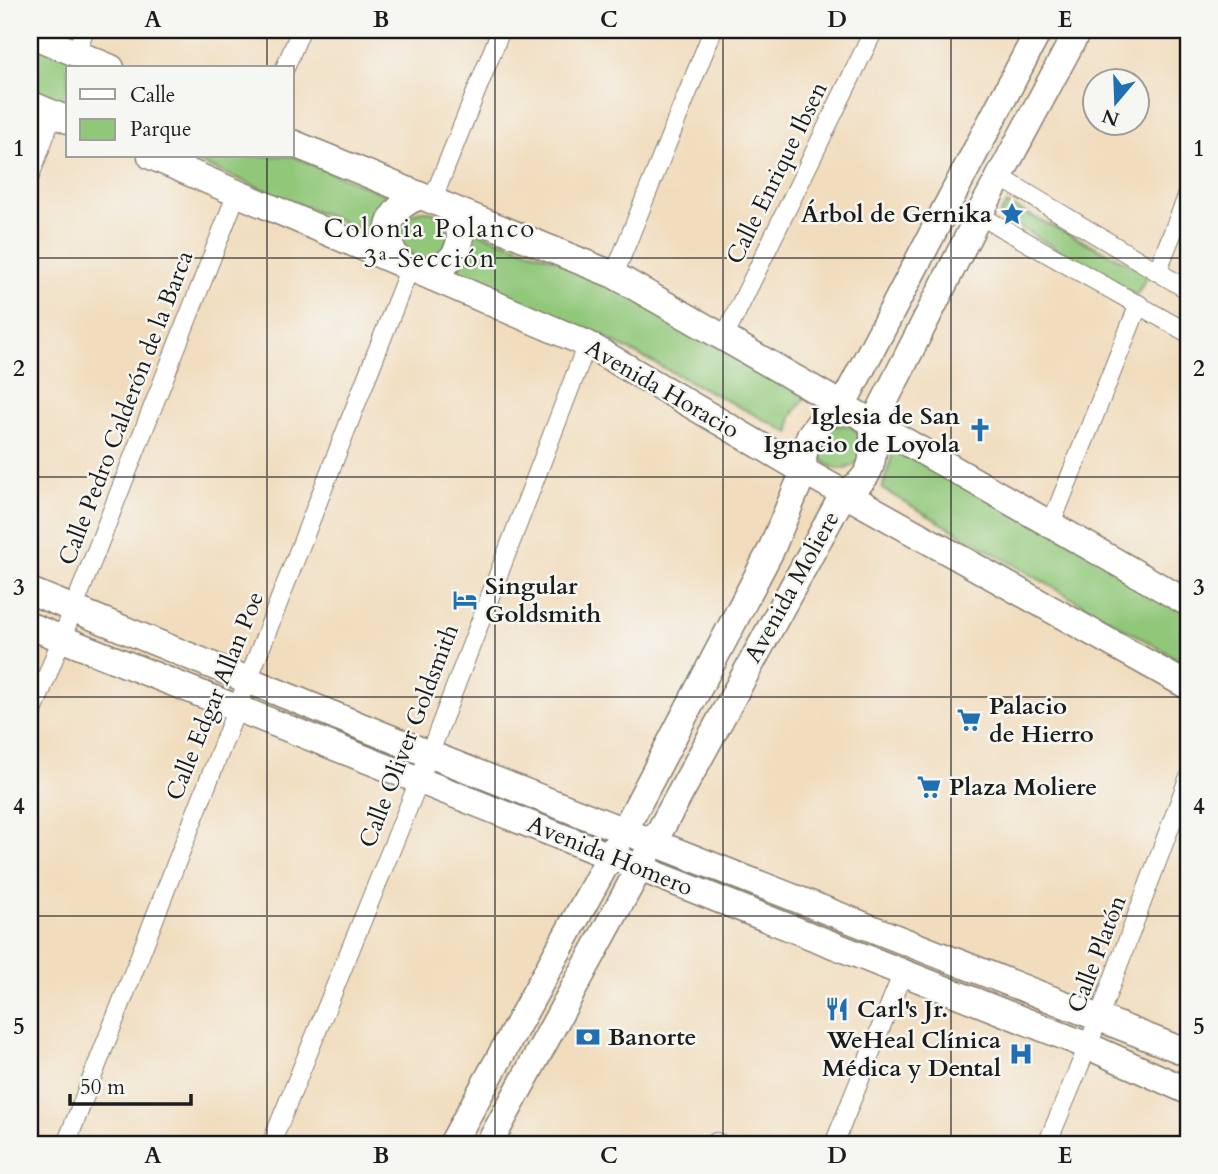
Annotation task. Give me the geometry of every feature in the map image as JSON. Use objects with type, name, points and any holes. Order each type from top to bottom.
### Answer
[{"type":"street","points":[[286,66],[301,30]]},
{"type":"street","points":[[434,201],[501,30]]},
{"type":"street","points":[[614,275],[713,30]]},
{"type":"street","name":"Calle Enrique Ibsen","points":[[724,338],[874,30]]},
{"type":"street","name":"Avenida Moliere","points":[[452,1144],[624,831],[771,550],[804,471],[804,448],[814,428],[823,418],[842,406],[1039,30]]},
{"type":"street","name":"Avenida Moliere","points":[[489,1144],[844,493],[857,485],[870,468],[875,448],[873,424],[979,215],[1078,30]]},
{"type":"street","points":[[30,34],[80,41],[109,66]]},
{"type":"street","points":[[30,176],[50,113]]},
{"type":"street","points":[[294,144],[614,275],[1188,603]]},
{"type":"street","name":"Avenida Horacio","points":[[156,158],[587,344],[804,471],[1188,686]]},
{"type":"street","points":[[1000,177],[1188,290]]},
{"type":"street","name":"Calle Pedro Calderón de la Barca","points":[[30,719],[237,193]]},
{"type":"street","points":[[1157,272],[1188,194]]},
{"type":"street","points":[[434,201],[460,230],[458,248],[446,264],[432,269],[410,267],[391,246],[388,235],[390,225],[400,207],[434,201]]},
{"type":"street","points":[[979,215],[1188,333]]},
{"type":"street","name":"Calle Edgar Allan Poe","points":[[66,1144],[410,267]]},
{"type":"street","points":[[1051,524],[1139,304]]},
{"type":"street","name":"Calle Oliver Goldsmith","points":[[271,1144],[419,780],[587,344]]},
{"type":"street","name":"Avenida Homero","points":[[30,591],[429,754],[1188,1053]]},
{"type":"street","name":"Avenida Homero","points":[[30,626],[1088,1046],[1188,1091]]},
{"type":"street","name":"Calle Platón","points":[[1047,1144],[1099,1018],[1188,779]]},
{"type":"street","points":[[834,1144],[902,972]]},
{"type":"green space","points":[[30,37],[98,66],[66,66],[66,107],[30,92]]},
{"type":"green space","points":[[294,157],[386,195],[368,233],[188,158]]},
{"type":"green space","points":[[1007,204],[1149,273],[1136,296],[999,215]]},
{"type":"green space","points":[[424,211],[441,218],[448,235],[441,252],[424,259],[407,252],[400,235],[407,218]]},
{"type":"green space","points":[[471,230],[606,277],[809,392],[791,417],[790,433],[596,333],[463,276],[456,269]]},
{"type":"green space","points":[[841,425],[856,432],[863,447],[856,462],[841,469],[826,462],[819,447],[826,432]]},
{"type":"green space","points":[[896,442],[1188,608],[1188,665],[882,489]]},
{"type":"place","name":"Árbol de Gernika","points":[[1012,214]]},
{"type":"place","name":"Iglesia de San Ignacio de Loyola","points":[[980,430]]},
{"type":"place","name":"Singular Goldsmith","points":[[465,600]]},
{"type":"place","name":"Palacio de Hierro","points":[[969,720]]},
{"type":"place","name":"Plaza Moliere","points":[[929,787]]},
{"type":"place","name":"Carl's Jr.","points":[[837,1009]]},
{"type":"place","name":"Banorte","points":[[588,1037]]},
{"type":"place","name":"WeHeal Clínica Médica y Dental","points":[[1021,1054]]},
{"type":"district","name":"Colonia Polanco 3ª Sección","points":[[430,243]]}]
